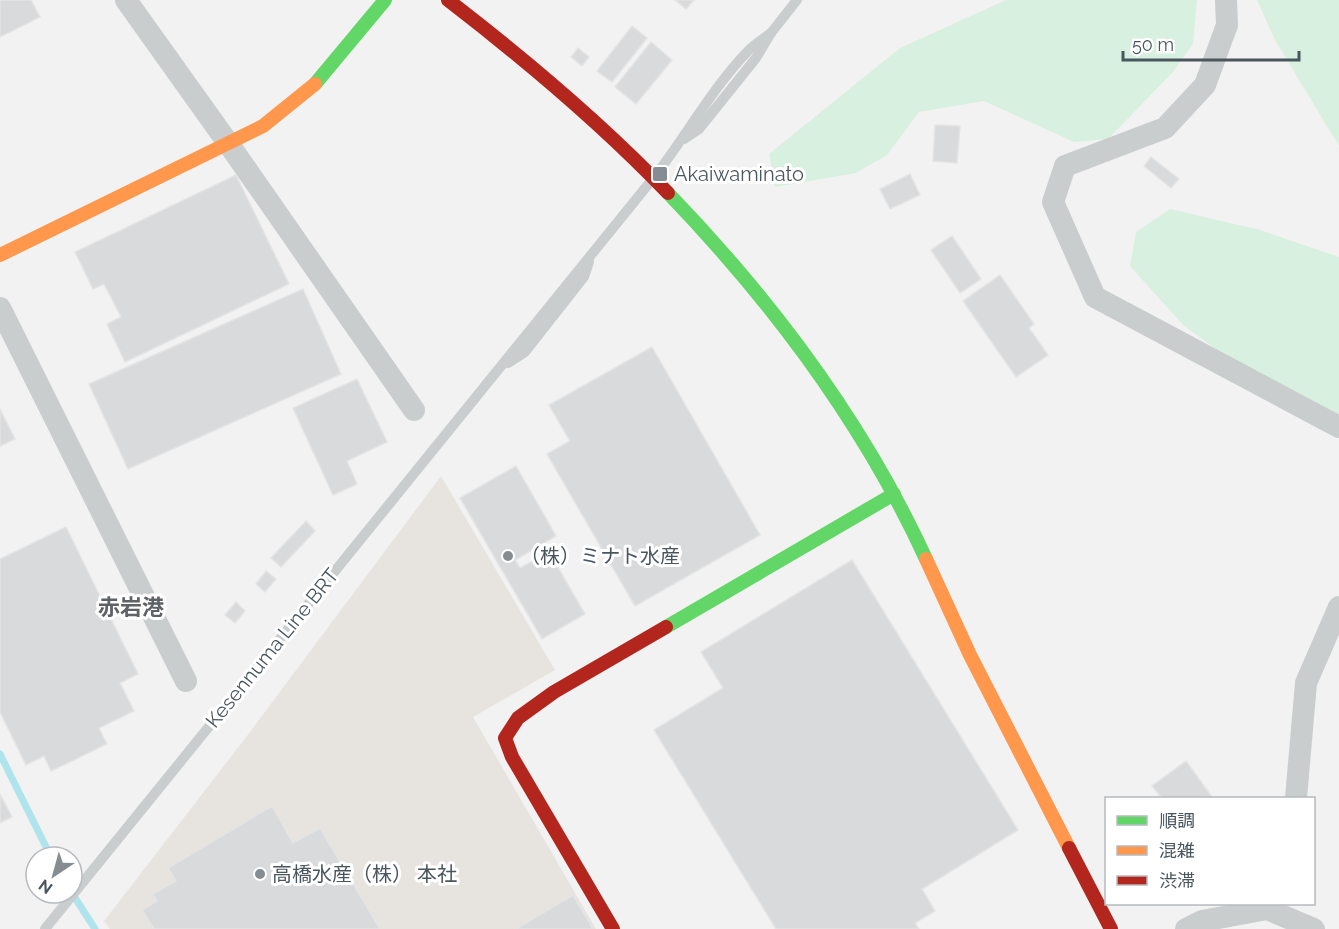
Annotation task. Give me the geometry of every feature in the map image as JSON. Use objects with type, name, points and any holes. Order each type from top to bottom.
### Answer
[{"type":"street","points":[[126,0],[414,410]]},
{"type":"street","points":[[0,255],[264,126],[313,86],[385,0]]},
{"type":"street","points":[[448,0],[537,71],[655,176],[777,320],[824,384],[894,494],[972,657],[1111,929]]},
{"type":"street","points":[[1226,0],[1227,25],[1204,86],[1166,128],[1065,166],[1053,202],[1095,297],[1339,427]]},
{"type":"street","points":[[0,308],[186,681]]},
{"type":"street","points":[[613,929],[512,757],[506,738],[518,718],[554,692],[894,494]]},
{"type":"street","points":[[1296,797],[1306,683],[1339,607]]},
{"type":"street","points":[[1186,929],[1229,910],[1267,909],[1314,929]]},
{"type":"lane","name":"Kesennuma Line BRT","points":[[45,929],[500,368],[525,352],[584,277],[592,254],[683,140],[699,129],[756,58],[771,33],[797,0]]},
{"type":"shaded area","points":[[441,476],[555,670],[473,717],[596,929],[110,929],[104,921],[247,736]]},
{"type":"green space","points":[[1006,0],[1197,0],[1193,44],[1172,73],[1108,139],[1074,142],[984,101],[919,112],[887,155],[856,173],[775,187],[769,154],[900,48]]},
{"type":"green space","points":[[1257,0],[1339,0],[1339,146],[1275,40]]},
{"type":"green space","points":[[1170,209],[1260,230],[1339,257],[1339,430],[1253,376],[1183,325],[1130,266],[1136,232]]},
{"type":"building","points":[[0,0],[31,0],[40,17],[0,37]]},
{"type":"building","points":[[675,0],[694,0],[686,9]]},
{"type":"building","points":[[632,26],[647,38],[612,82],[597,71]]},
{"type":"building","points":[[651,42],[672,60],[636,104],[615,87]]},
{"type":"building","points":[[578,48],[589,57],[582,66],[571,57]]},
{"type":"building","points":[[935,125],[960,126],[957,163],[933,161]]},
{"type":"building","points":[[1151,157],[1179,179],[1171,188],[1144,166]]},
{"type":"building","points":[[910,174],[920,195],[890,209],[880,189]]},
{"type":"building","points":[[236,175],[289,284],[125,362],[107,324],[121,317],[104,284],[93,289],[75,252]]},
{"type":"building","points":[[952,236],[981,279],[960,293],[931,250]]},
{"type":"building","points":[[1000,275],[1034,324],[1029,328],[1048,355],[1016,377],[963,301]]},
{"type":"building","points":[[303,289],[341,374],[128,469],[89,384]]},
{"type":"building","points":[[652,347],[760,535],[635,606],[547,454],[570,441],[549,405]]},
{"type":"building","points":[[357,379],[387,442],[347,461],[357,484],[333,495],[293,408]]},
{"type":"building","points":[[0,409],[15,439],[0,446]]},
{"type":"building","name":"（株）ミナト水産","points":[[516,466],[556,536],[515,560],[520,568],[549,552],[585,614],[542,639],[460,498]]},
{"type":"building","points":[[306,521],[315,531],[281,567],[271,558]]},
{"type":"building","points":[[66,527],[138,674],[120,683],[134,711],[99,728],[107,744],[51,771],[44,756],[26,765],[0,712],[0,559]]},
{"type":"building","points":[[852,560],[1018,830],[922,889],[935,911],[915,923],[919,929],[776,929],[654,730],[723,688],[701,652]]},
{"type":"building","points":[[266,571],[276,579],[265,592],[256,584]]},
{"type":"building","points":[[236,602],[245,611],[235,623],[225,615]]},
{"type":"building","points":[[1186,761],[1212,797],[1161,797],[1152,786]]},
{"type":"building","points":[[0,794],[12,817],[0,823]]},
{"type":"building","name":"高橋水産（株） 本社","points":[[272,806],[293,843],[320,828],[380,929],[154,929],[142,910],[157,901],[153,894],[176,881],[168,868]]},
{"type":"building","points":[[573,895],[593,929],[516,929]]},
{"type":"waterway","points":[[0,754],[45,845]]},
{"type":"waterway","points":[[80,905],[95,929]]},
{"type":"traffic: fast","points":[[315,84],[385,0]]},
{"type":"traffic: fast","points":[[668,193],[743,276],[812,366],[874,460],[926,559]]},
{"type":"traffic: fast","points":[[666,627],[894,494]]},
{"type":"traffic: slow","points":[[0,255],[263,126],[315,84]]},
{"type":"traffic: slow","points":[[926,559],[970,655],[1069,848]]},
{"type":"traffic: jam","points":[[448,0],[562,92],[668,193]]},
{"type":"traffic: jam","points":[[613,929],[512,757],[505,738],[518,718],[554,692],[666,627]]},
{"type":"traffic: jam","points":[[1069,848],[1111,929]]},
{"type":"place","name":"Akaiwaminato","points":[[660,174]]},
{"type":"place","name":"（株）ミナト水産","points":[[508,556]]},
{"type":"place","name":"高橋水産（株） 本社","points":[[260,874]]},
{"type":"district","name":"赤岩港","points":[[131,607]]}]
